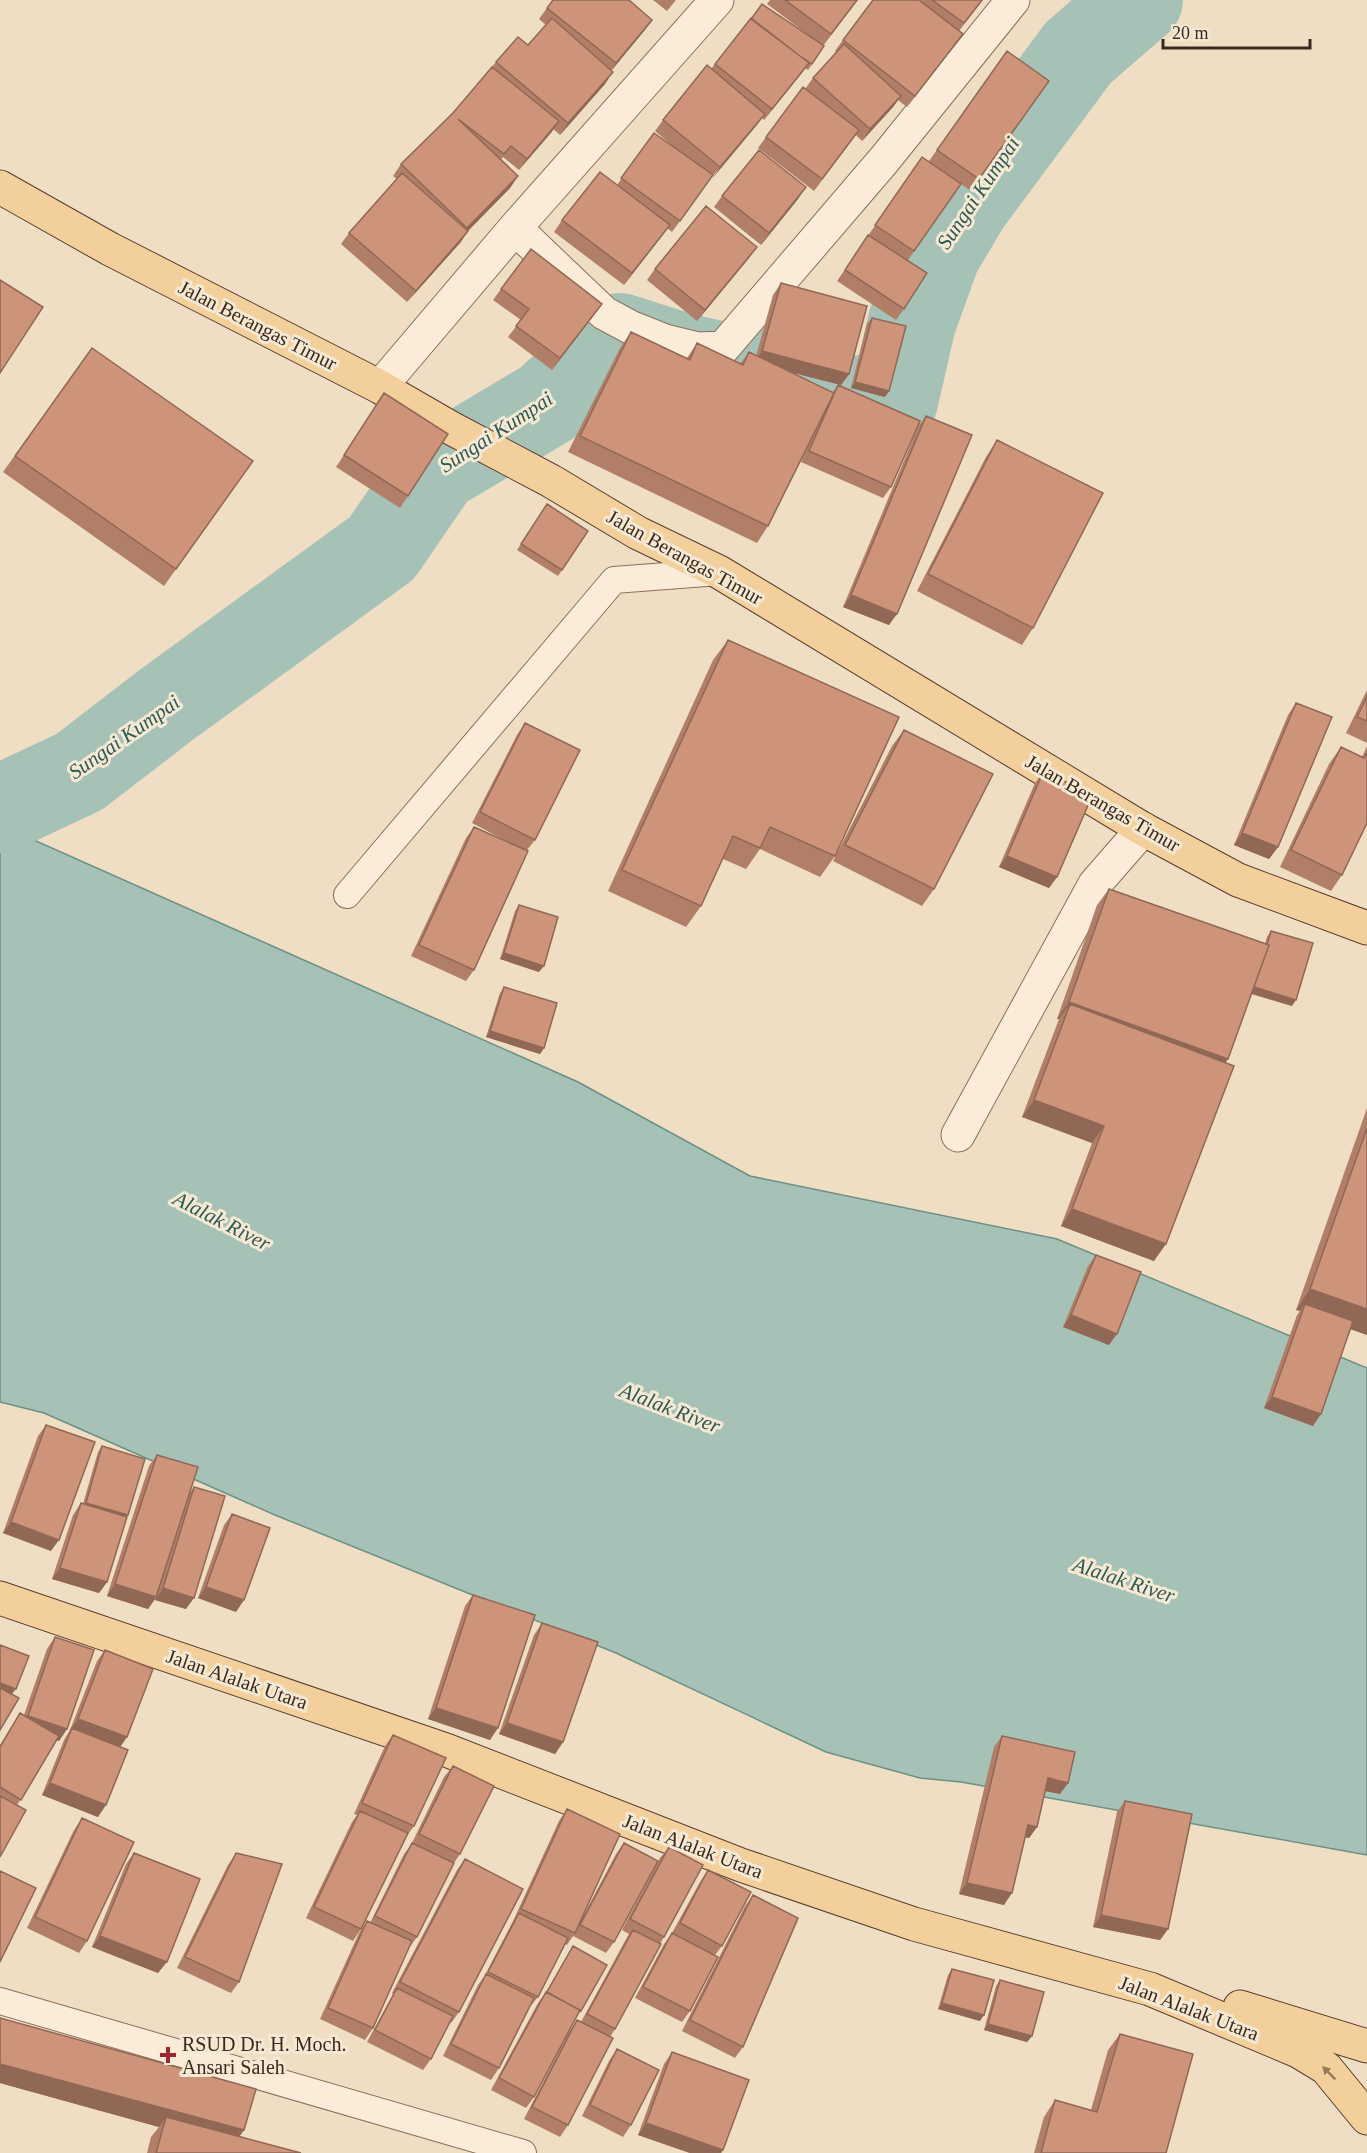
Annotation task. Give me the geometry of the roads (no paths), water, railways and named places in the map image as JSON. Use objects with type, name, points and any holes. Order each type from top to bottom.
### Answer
[{"type":"main road","name":"Jalan Berangas Timur","points":[[0,188],[110,249],[380,387],[551,481],[638,533],[719,572],[1143,829],[1238,880],[1367,928]]},
{"type":"main road","name":"Jalan Alalak Utara","points":[[0,1598],[446,1750],[741,1865],[914,1924],[1150,1989],[1298,2051],[1326,2068],[1364,2102]]},
{"type":"main road","points":[[1150,1989],[1245,2008],[1367,2046]]},
{"type":"street","points":[[380,387],[515,228],[717,0]]},
{"type":"street","points":[[515,228],[604,313],[630,327],[665,341],[699,349],[723,348],[884,160],[1013,0]]},
{"type":"street","points":[[958,1135],[1095,884],[1143,829]]},
{"type":"lane","points":[[347,896],[614,580],[719,572]]},
{"type":"lane","points":[[0,2001],[523,2153]]},
{"type":"water","name":"Alalak River","points":[[0,825],[578,1082],[750,1176],[1057,1239],[1367,1368],[1367,1855],[961,1782],[920,1778],[826,1752],[616,1653],[275,1515],[44,1413],[0,1402]]},
{"type":"waterway","name":"Sungai Kumpai","points":[[0,809],[79,772],[166,705],[382,548],[436,469],[547,403],[620,337],[708,363],[738,367],[849,399],[894,401],[912,322],[937,253],[966,204],[1078,53],[1139,0]]},
{"type":"place","name":"RSUD Dr. H. Moch. Ansari Saleh","points":[[168,2055]]}]
